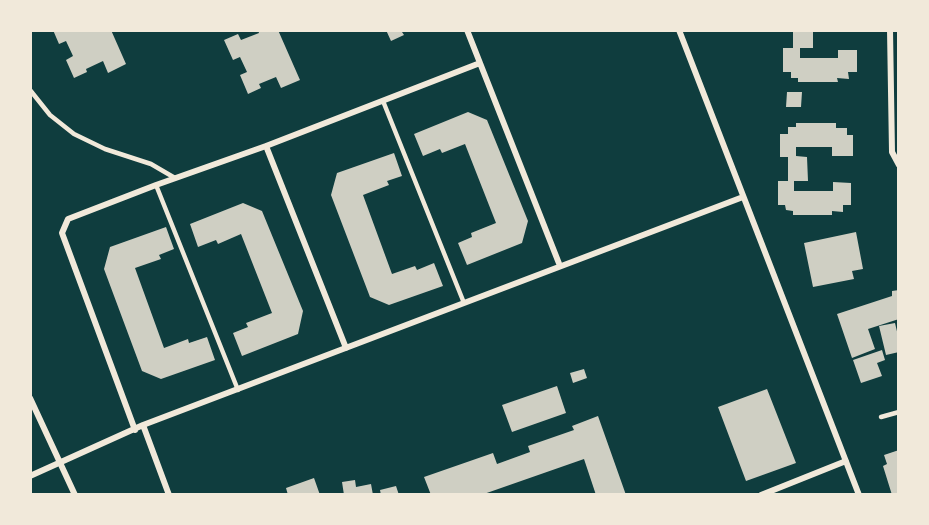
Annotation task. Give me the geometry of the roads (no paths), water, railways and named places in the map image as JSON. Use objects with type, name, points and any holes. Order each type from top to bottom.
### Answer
[{"type":"street","points":[[467,30],[560,266]]},
{"type":"street","points":[[679,30],[859,495]]},
{"type":"street","points":[[890,30],[892,152],[899,165]]},
{"type":"street","points":[[135,430],[62,233],[68,219],[266,146],[480,63]]},
{"type":"street","points":[[266,146],[346,348]]},
{"type":"street","points":[[30,476],[143,425],[743,198]]},
{"type":"street","points":[[30,398],[75,495]]},
{"type":"street","points":[[143,425],[169,495]]},
{"type":"street","points":[[761,495],[846,461]]},
{"type":"lane","points":[[30,90],[50,115],[74,134],[105,149],[151,164],[175,178]]},
{"type":"lane","points":[[383,101],[464,303]]},
{"type":"lane","points":[[156,185],[237,390]]},
{"type":"lane","points":[[881,417],[899,412]]}]
